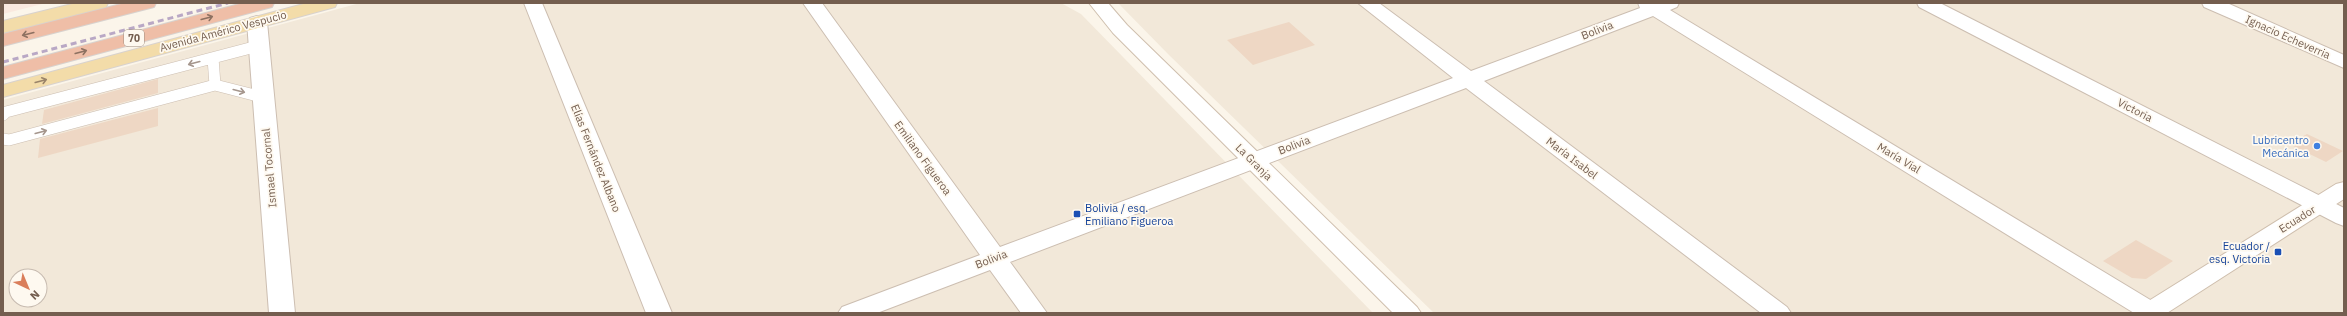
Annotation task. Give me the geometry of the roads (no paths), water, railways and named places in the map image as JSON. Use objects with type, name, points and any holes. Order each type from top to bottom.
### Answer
[{"type":"highway","points":[[3,40],[147,3]]},
{"type":"highway","name":"70","points":[[3,73],[261,13]]},
{"type":"main road","points":[[3,27],[99,3]]},
{"type":"main road","name":"Avenida Américo Vespucio","points":[[3,91],[261,13],[328,3]]},
{"type":"street","name":"Elías Fernández Albano","points":[[533,3],[659,313]]},
{"type":"street","name":"Emiliano Figueroa","points":[[812,3],[1034,313]]},
{"type":"street","name":"María Isabel","points":[[1367,3],[1778,313]]},
{"type":"street","name":"Victoria","points":[[1926,3],[2344,218]]},
{"type":"street","name":"Ignacio Echeverria","points":[[2211,3],[2344,62]]},
{"type":"street","name":"La Granja","points":[[1098,5],[1252,161],[1408,313]]},
{"type":"street","name":"Bolivia","points":[[851,313],[995,257],[1468,79],[1657,5]]},
{"type":"street","name":"María Vial","points":[[1657,5],[2151,312]]},
{"type":"street","name":"Ismael Tocornal","points":[[261,13],[258,46],[282,313]]},
{"type":"street","name":"Ecuador","points":[[2151,312],[2344,189]]},
{"type":"lane","points":[[3,115],[6,112],[258,46]]},
{"type":"lane","points":[[213,58],[215,85]]},
{"type":"lane","points":[[3,139],[9,140],[215,85],[262,97]]},
{"type":"railway","points":[[3,62],[228,3]]},
{"type":"place","name":"Lubricentro Mecánica","points":[[2317,146]]},
{"type":"place","name":"Bolivia / esq. Emiliano Figueroa","points":[[1077,214]]},
{"type":"place","name":"Ecuador / esq. Victoria","points":[[2278,252]]}]
